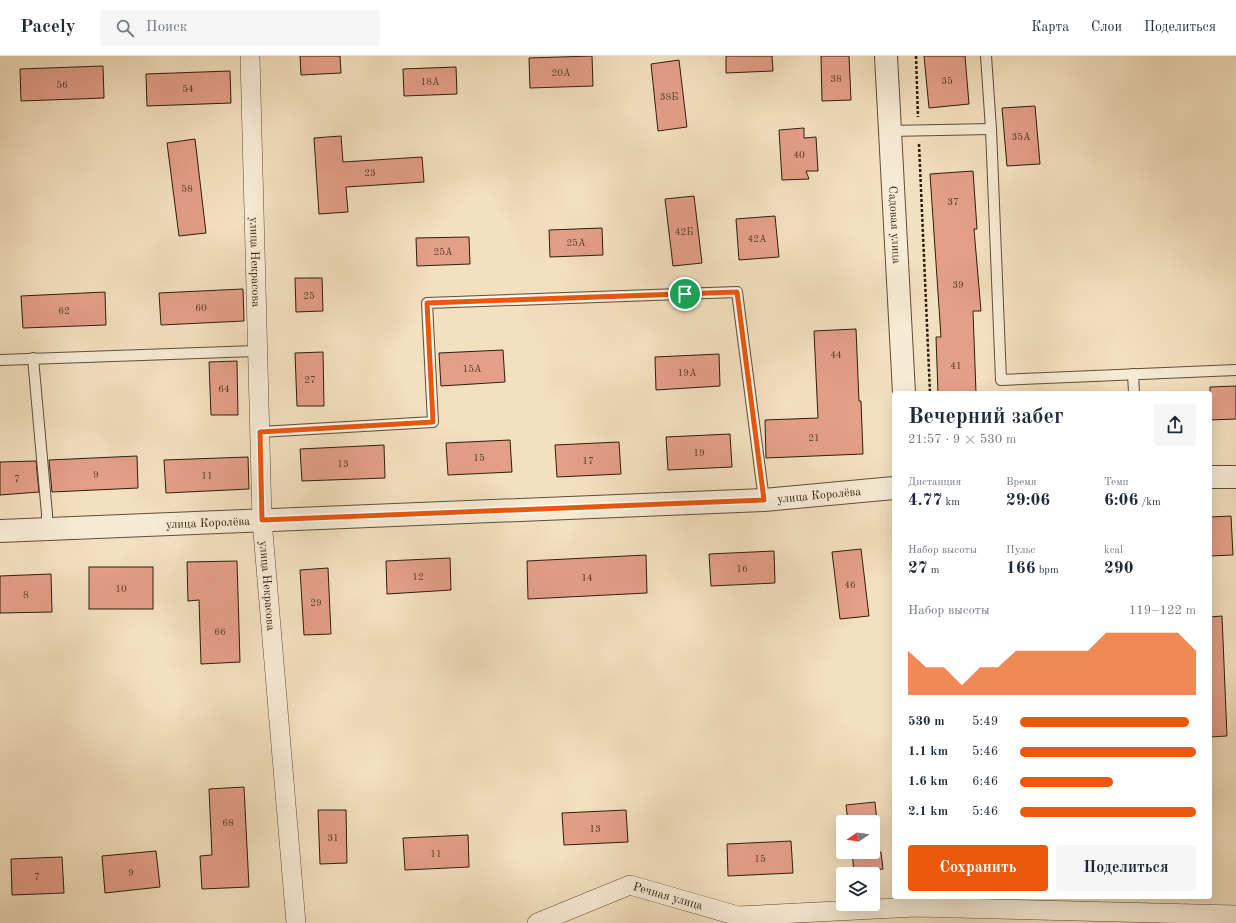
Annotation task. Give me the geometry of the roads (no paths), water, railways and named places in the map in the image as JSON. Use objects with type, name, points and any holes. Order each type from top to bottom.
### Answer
[{"type":"street","name":"улица Некрасова","points":[[250,56],[262,520],[296,923]]},
{"type":"street","name":"Садовая улица","points":[[886,56],[904,391]]},
{"type":"street","points":[[1212,478],[1236,476]]},
{"type":"street","name":"улица Королёва","points":[[0,531],[764,500],[892,488]]},
{"type":"street","name":"Речная улица","points":[[538,923],[630,885],[738,916],[916,902],[1236,915]]},
{"type":"lane","points":[[986,56],[991,129],[1001,380],[1236,370]]},
{"type":"lane","points":[[889,131],[991,129]]},
{"type":"lane","points":[[260,432],[433,422],[427,303],[737,292],[764,500]]},
{"type":"lane","points":[[0,360],[258,350]]},
{"type":"lane","points":[[33,358],[47,514],[47,530]]},
{"type":"lane","points":[[1133,374],[1134,391]]}]
